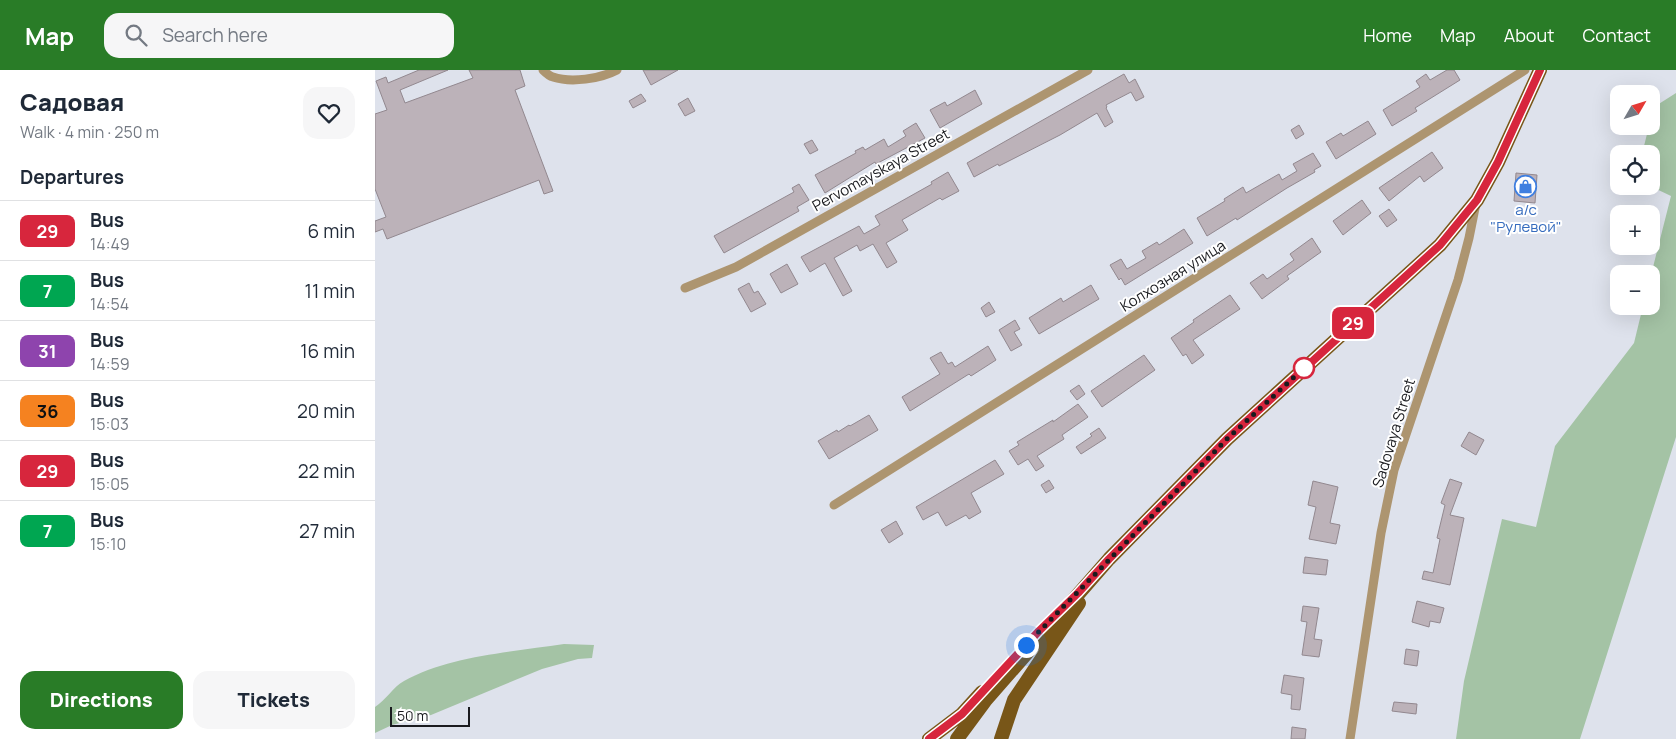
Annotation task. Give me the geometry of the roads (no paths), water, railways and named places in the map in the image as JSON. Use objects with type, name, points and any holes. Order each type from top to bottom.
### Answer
[{"type":"main road","points":[[957,739],[985,701],[1109,559],[1227,439],[1440,245],[1477,200],[1498,162],[1539,70]]},
{"type":"main road","points":[[1001,739],[1014,700],[1109,559]]},
{"type":"main road","points":[[929,739],[962,714],[1039,631],[1078,593]]},
{"type":"street","points":[[543,70],[551,77],[574,81],[610,74],[617,70]]},
{"type":"street","name":"Pervomayskaya Street","points":[[685,288],[736,267],[1088,70]]},
{"type":"street","name":"Колхозная улица","points":[[834,505],[1525,70]]},
{"type":"street","name":"Sadovaya Street","points":[[1350,739],[1381,533],[1394,470],[1458,280],[1477,200]]},
{"type":"place","name":"а/с \"Рулевой\"","points":[[1526,187]]}]
